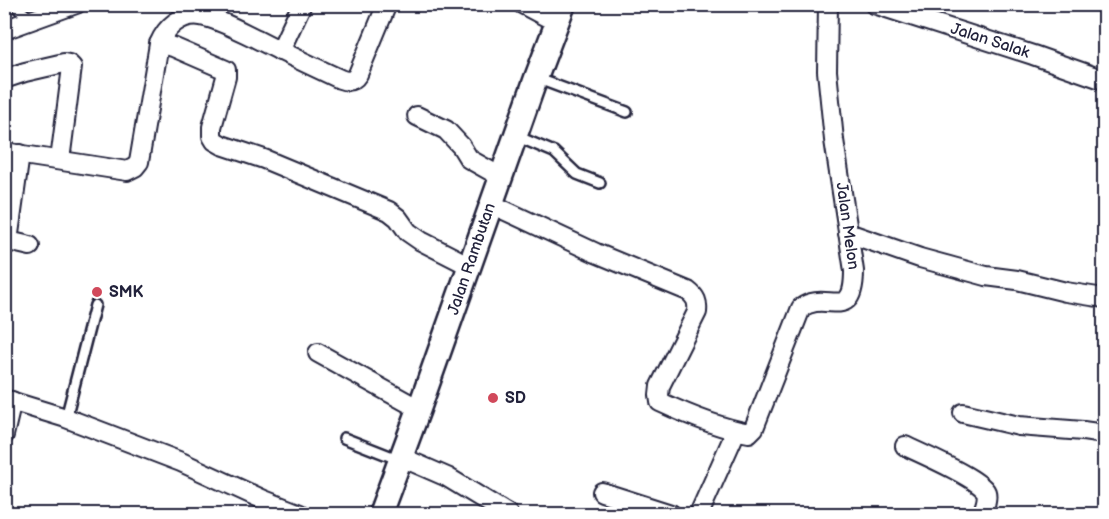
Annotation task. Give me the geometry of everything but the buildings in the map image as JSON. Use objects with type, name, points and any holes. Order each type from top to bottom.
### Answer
[{"type":"street","points":[[4,30],[76,4]]},
{"type":"street","points":[[280,51],[302,4]]},
{"type":"street","points":[[30,246],[6,241],[12,153],[127,171],[135,167],[139,162],[159,44],[176,21],[190,16],[202,16],[225,24],[348,82],[354,80],[358,74],[387,4]]},
{"type":"street","points":[[522,4],[561,14]]},
{"type":"street","name":"Jalan Melon","points":[[736,431],[749,433],[754,428],[801,308],[807,303],[816,301],[839,303],[850,297],[854,286],[854,271],[834,140],[827,71],[828,4]]},
{"type":"street","name":"Jalan Salak","points":[[874,4],[899,8],[1104,81]]},
{"type":"street","name":"Jalan Rambutan","points":[[380,514],[561,14]]},
{"type":"street","points":[[159,44],[173,47],[226,70],[212,127],[212,136],[215,141],[389,211],[398,218],[408,232],[421,242],[470,266]]},
{"type":"street","points":[[4,79],[63,63],[72,67],[60,160]]},
{"type":"street","points":[[417,116],[446,130],[469,159],[501,177]]},
{"type":"street","points":[[491,204],[695,296],[698,303],[697,312],[660,386],[658,395],[660,402],[736,431],[699,514]]},
{"type":"street","points":[[848,233],[920,258],[986,276],[1104,298]]},
{"type":"street","points":[[318,353],[419,409]]},
{"type":"street","points":[[4,435],[8,400],[66,418],[181,462],[300,514]]},
{"type":"street","points":[[963,413],[1019,426],[1104,434]]},
{"type":"street","points":[[905,446],[957,471],[982,487],[986,492],[986,498],[982,514]]},
{"type":"street","points":[[400,458],[447,477],[508,514]]},
{"type":"street","points":[[602,492],[670,514]]},
{"type":"lane","points":[[13,4],[32,20]]},
{"type":"lane","points":[[537,78],[627,112]]},
{"type":"lane","points":[[516,136],[554,152],[577,174],[600,183]]},
{"type":"lane","points":[[66,418],[95,305]]},
{"type":"lane","points":[[344,438],[400,458]]},
{"type":"place","name":"SMK","points":[[97,292]]},
{"type":"place","name":"SD","points":[[493,398]]}]
